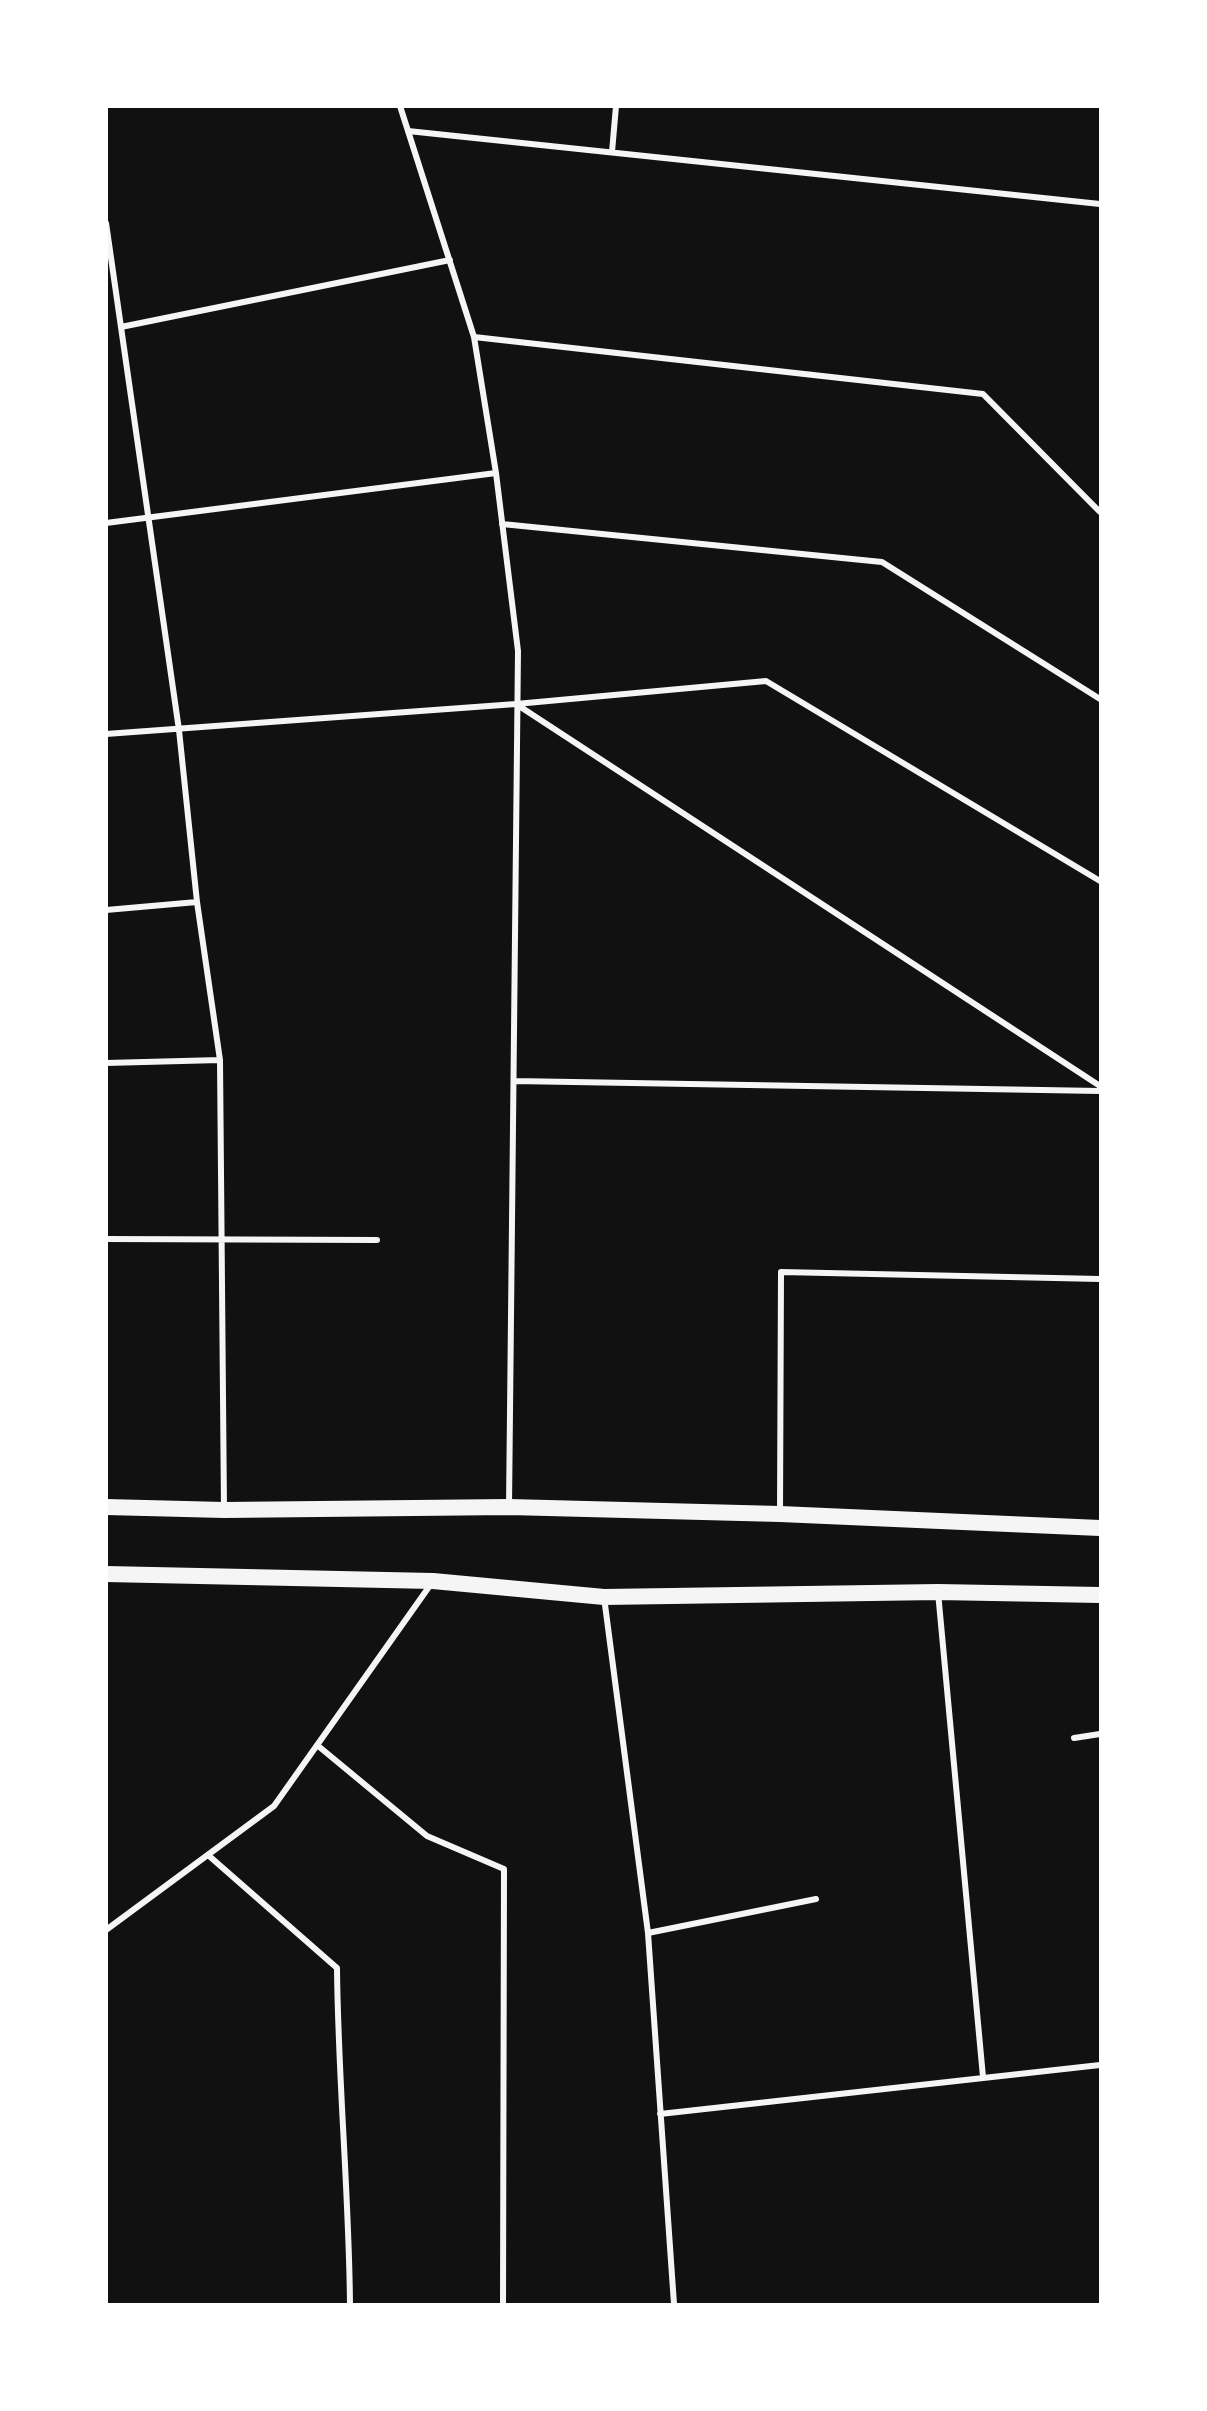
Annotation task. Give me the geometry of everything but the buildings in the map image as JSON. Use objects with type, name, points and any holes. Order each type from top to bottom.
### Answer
[{"type":"highway","points":[[106,1507],[224,1510],[509,1507],[780,1514],[1101,1528]]},
{"type":"highway","points":[[106,1574],[433,1581],[604,1597],[938,1592],[1101,1595]]},
{"type":"street","points":[[400,106],[474,337],[496,473],[518,651],[509,1507]]},
{"type":"street","points":[[612,152],[616,106]]},
{"type":"street","points":[[408,131],[1101,204]]},
{"type":"street","points":[[106,223],[179,730],[197,902],[220,1060],[224,1510]]},
{"type":"street","points":[[121,327],[450,260]]},
{"type":"street","points":[[474,337],[983,394],[1101,512]]},
{"type":"street","points":[[106,523],[496,473]]},
{"type":"street","points":[[502,524],[882,562],[1101,699]]},
{"type":"street","points":[[106,734],[516,704],[766,681],[1101,881]]},
{"type":"street","points":[[516,704],[1101,1086]]},
{"type":"street","points":[[106,910],[197,902]]},
{"type":"street","points":[[106,1063],[220,1060]]},
{"type":"street","points":[[514,1081],[1101,1091]]},
{"type":"street","points":[[106,1239],[377,1240]]},
{"type":"street","points":[[780,1514],[781,1272],[1101,1279]]},
{"type":"street","points":[[106,1930],[274,1806],[433,1581]]},
{"type":"street","points":[[938,1592],[983,2077]]},
{"type":"street","points":[[604,1597],[648,1933],[674,2304]]},
{"type":"street","points":[[1074,1738],[1101,1734]]},
{"type":"street","points":[[318,1745],[427,1836],[504,1869],[503,2304]]},
{"type":"street","points":[[208,1855],[337,1968],[337,2034],[349,2229],[350,2304]]},
{"type":"street","points":[[648,1933],[816,1899]]},
{"type":"street","points":[[660,2114],[983,2077],[1101,2066]]}]
